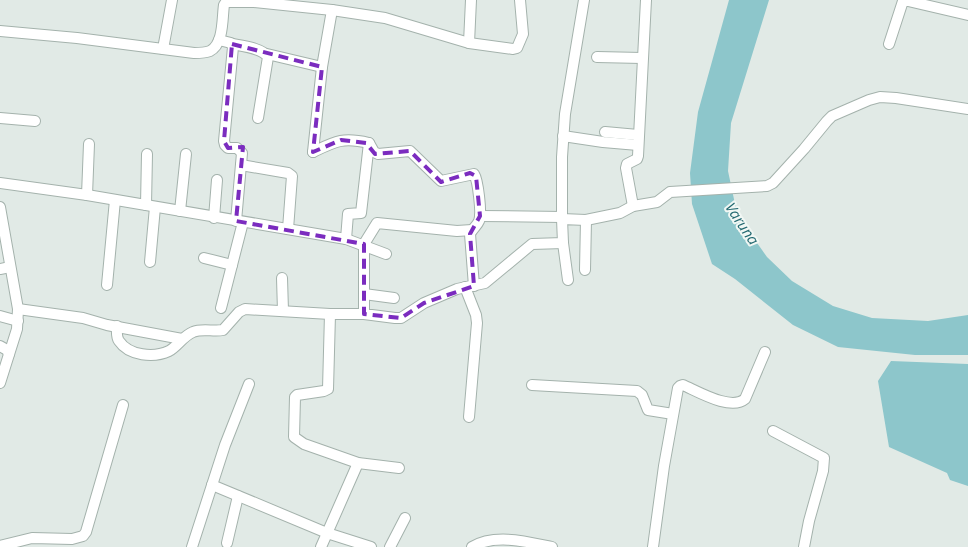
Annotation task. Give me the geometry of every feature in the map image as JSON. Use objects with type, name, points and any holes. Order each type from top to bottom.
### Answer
[{"type":"street","points":[[163,49],[172,0]]},
{"type":"street","points":[[468,44],[471,0]]},
{"type":"street","points":[[0,31],[202,53],[211,50],[219,40],[224,5],[231,1],[254,1],[385,18],[468,44],[513,50],[517,48],[523,34],[520,0]]},
{"type":"street","points":[[568,280],[562,218],[563,136],[584,0]]},
{"type":"street","points":[[633,206],[626,168],[628,164],[637,159],[646,0]]},
{"type":"street","points":[[889,44],[903,2],[908,1],[968,15]]},
{"type":"street","points":[[332,10],[322,67],[313,152],[341,140],[369,143]]},
{"type":"street","points":[[219,40],[322,67]]},
{"type":"street","points":[[221,308],[232,265],[239,222],[242,157],[240,150],[228,148],[224,141],[232,44]]},
{"type":"street","points":[[258,118],[268,62],[267,54]]},
{"type":"street","points":[[596,57],[642,58]]},
{"type":"street","points":[[480,216],[586,220],[620,213],[633,206],[656,202],[670,192],[760,187],[773,183],[832,116],[869,100],[880,97],[896,98],[968,109]]},
{"type":"street","points":[[0,118],[35,121]]},
{"type":"street","points":[[605,132],[638,140]]},
{"type":"street","points":[[563,136],[603,142],[638,140]]},
{"type":"street","points":[[369,143],[374,152],[378,154],[410,151],[442,181],[474,174],[480,216],[478,223],[470,234],[469,287],[477,323],[469,417]]},
{"type":"street","points":[[346,239],[346,217],[348,214],[361,213],[369,143]]},
{"type":"street","points":[[87,195],[89,144]]},
{"type":"street","points":[[147,154],[151,206],[150,262]]},
{"type":"street","points":[[180,212],[186,154]]},
{"type":"street","points":[[241,165],[292,176],[288,229]]},
{"type":"street","points":[[214,218],[218,180]]},
{"type":"street","points":[[0,183],[87,195],[346,239],[364,244],[386,254]]},
{"type":"street","points":[[107,285],[115,200]]},
{"type":"street","points":[[0,207],[5,268],[18,309],[18,321],[0,383]]},
{"type":"street","points":[[585,270],[586,220]]},
{"type":"street","points":[[364,314],[364,244],[377,223],[457,231],[472,230]]},
{"type":"street","points":[[117,326],[117,336],[123,346],[140,355],[147,356],[168,352],[182,339],[196,331],[223,330],[245,308],[330,314],[364,314],[401,318],[424,303],[456,289],[469,287],[488,280],[532,244],[563,243]]},
{"type":"street","points":[[204,258],[232,265]]},
{"type":"street","points":[[282,278],[283,311]]},
{"type":"street","points":[[364,294],[394,298]]},
{"type":"street","points":[[18,309],[83,318],[182,339]]},
{"type":"street","points":[[330,314],[328,389],[294,397],[294,437],[304,444],[358,463],[400,468]]},
{"type":"street","points":[[0,316],[18,321]]},
{"type":"street","points":[[0,346],[7,350],[9,354]]},
{"type":"street","points":[[653,547],[664,466],[678,388],[683,385],[728,404],[742,402],[765,352]]},
{"type":"street","points":[[192,547],[225,445],[249,384]]},
{"type":"street","points":[[532,385],[637,390],[642,395],[648,410],[673,414]]},
{"type":"street","points":[[0,546],[32,538],[72,543],[83,536],[86,532],[123,405]]},
{"type":"street","points":[[773,431],[824,458],[823,471],[804,547]]},
{"type":"street","points":[[321,547],[358,463]]},
{"type":"street","points":[[212,485],[327,533],[372,547]]},
{"type":"street","points":[[227,543],[238,496]]},
{"type":"street","points":[[390,547],[405,518]]},
{"type":"street","points":[[472,547],[483,542],[509,540],[552,547]]},
{"type":"highlighted area","points":[[232,44],[322,67],[313,152],[341,140],[366,143],[375,154],[410,151],[441,182],[470,173],[476,176],[480,216],[470,234],[474,286],[424,303],[401,318],[364,314],[364,244],[236,221],[243,147],[228,148],[224,141]]},
{"type":"water","name":"Varuna","points":[[729,0],[769,0],[731,123],[728,171],[735,204],[745,226],[767,257],[792,281],[833,306],[872,318],[928,321],[968,315],[968,355],[915,355],[838,347],[793,325],[735,279],[712,264],[692,204],[690,173],[698,112]]},
{"type":"water","points":[[891,361],[968,364],[968,486],[950,480],[947,473],[889,447],[878,381]]}]
